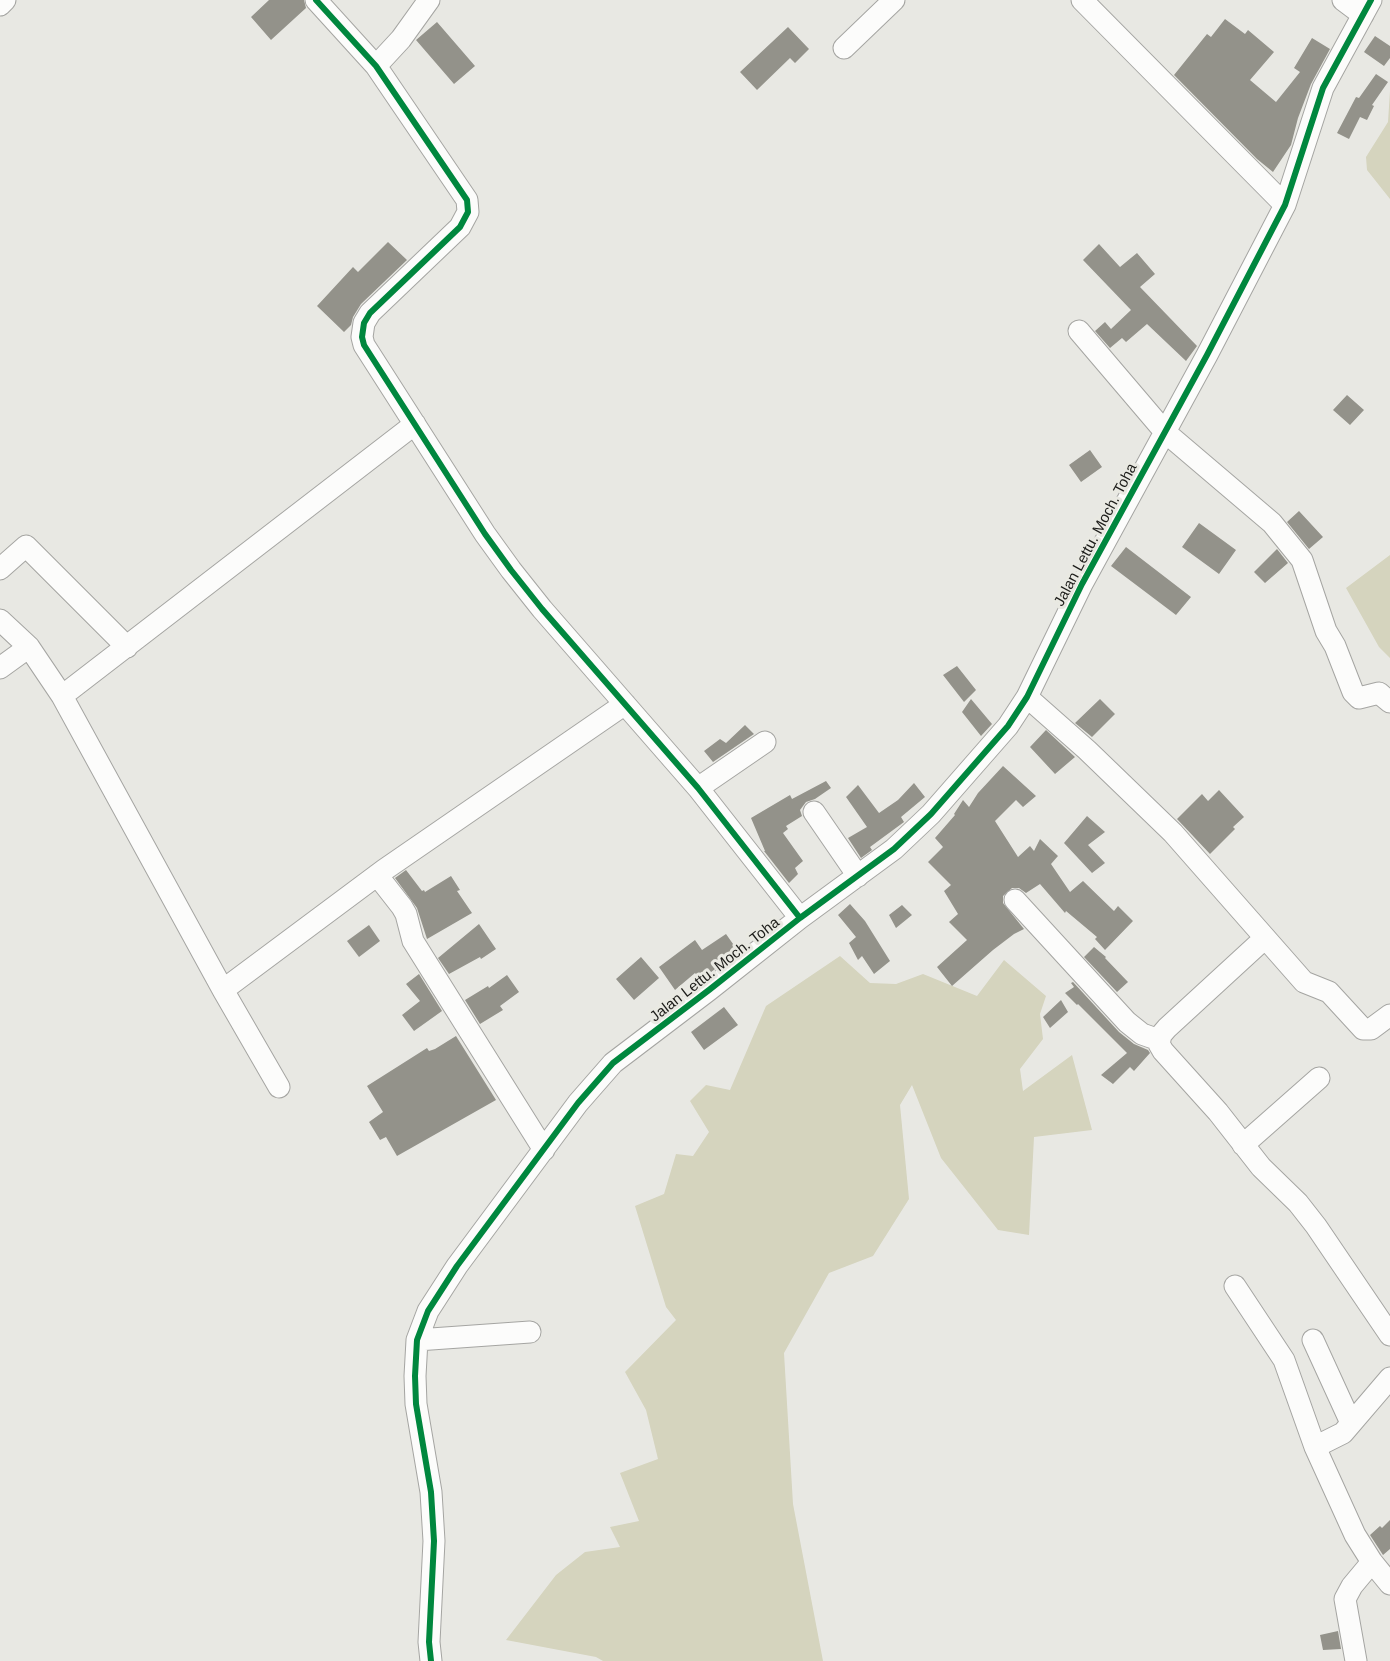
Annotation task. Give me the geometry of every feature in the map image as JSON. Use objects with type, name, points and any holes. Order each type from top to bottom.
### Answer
[{"type":"street","points":[[0,5],[5,0]]},
{"type":"street","points":[[316,0],[376,66],[467,200],[468,212],[460,227],[370,313],[364,323],[362,337],[364,345],[485,534],[511,570],[542,609],[698,788],[800,918]]},
{"type":"street","points":[[376,66],[401,39],[429,0]]},
{"type":"street","points":[[844,48],[894,0]]},
{"type":"street","points":[[1082,0],[1285,205]]},
{"type":"street","points":[[1343,0],[1367,8]]},
{"type":"street","name":"Jalan Lettu. Moch. Toha","points":[[431,1661],[429,1642],[434,1541],[431,1492],[416,1404],[415,1376],[417,1340],[428,1311],[440,1291],[578,1103],[613,1063],[800,918],[894,849],[931,814],[1008,726],[1027,698],[1082,584],[1285,205],[1323,88],[1367,8]]},
{"type":"street","points":[[1079,331],[1165,432],[1272,523],[1302,560],[1326,631],[1340,657],[1353,692],[1359,698],[1379,693],[1390,702]]},
{"type":"street","points":[[62,696],[415,424]]},
{"type":"street","points":[[0,569],[26,546],[127,647]]},
{"type":"street","points":[[0,620],[29,647],[62,696],[223,990],[279,1087]]},
{"type":"street","points":[[0,668],[29,647]]},
{"type":"street","points":[[1027,698],[1087,750],[1173,832],[1304,982],[1329,992],[1363,1029],[1371,1029],[1390,1015]]},
{"type":"street","points":[[223,990],[377,875],[625,704]]},
{"type":"street","points":[[698,788],[765,742]]},
{"type":"street","points":[[814,812],[858,876]]},
{"type":"street","points":[[377,875],[402,907],[413,940],[544,1150]]},
{"type":"street","points":[[1016,900],[1127,1022],[1142,1034],[1159,1040]]},
{"type":"street","points":[[1159,1040],[1167,1028],[1265,938]]},
{"type":"street","points":[[1159,1040],[1163,1051],[1218,1112],[1261,1167],[1298,1203],[1390,1335]]},
{"type":"street","points":[[1243,1145],[1319,1078]]},
{"type":"street","points":[[1235,1286],[1284,1360],[1315,1447],[1355,1535],[1372,1562],[1390,1584]]},
{"type":"street","points":[[417,1340],[530,1332]]},
{"type":"street","points":[[1313,1340],[1351,1423]]},
{"type":"street","points":[[1315,1447],[1343,1433],[1390,1378]]},
{"type":"street","points":[[1356,1661],[1345,1599],[1352,1586],[1372,1562]]},
{"type":"green space","points":[[1390,91],[1390,199],[1367,170],[1366,157],[1388,122]]},
{"type":"green space","points":[[1390,555],[1390,658],[1379,647],[1346,588]]},
{"type":"green space","points":[[840,956],[870,983],[896,984],[923,974],[977,996],[1004,960],[1046,996],[1040,1014],[1043,1039],[1020,1069],[1023,1091],[1072,1055],[1092,1130],[1034,1137],[1029,1235],[998,1230],[941,1158],[912,1085],[900,1105],[909,1199],[873,1256],[829,1273],[784,1353],[793,1504],[823,1661],[603,1661],[596,1657],[506,1640],[556,1575],[585,1552],[620,1547],[610,1527],[639,1521],[620,1473],[658,1459],[646,1410],[625,1372],[676,1320],[666,1307],[635,1206],[664,1194],[676,1154],[693,1156],[709,1132],[690,1101],[706,1085],[730,1090],[766,1006]]},
{"type":"building","points":[[269,0],[304,0],[306,8],[271,40],[251,17]]},
{"type":"building","points":[[1225,19],[1245,34],[1248,30],[1274,52],[1250,80],[1276,102],[1300,72],[1294,68],[1312,38],[1330,49],[1311,84],[1291,145],[1273,172],[1257,159],[1174,75],[1207,34],[1211,37]]},
{"type":"building","points":[[437,22],[475,66],[454,84],[416,40]]},
{"type":"building","points":[[788,27],[809,49],[795,63],[790,58],[757,90],[740,72]]},
{"type":"building","points":[[1375,36],[1390,46],[1390,58],[1384,66],[1364,52]]},
{"type":"building","points":[[1376,74],[1388,82],[1372,105],[1374,106],[1367,120],[1360,117],[1349,139],[1337,133],[1356,97],[1359,98]]},
{"type":"building","points":[[388,242],[407,260],[361,304],[351,325],[344,332],[317,306],[353,267],[358,272]]},
{"type":"building","points":[[1099,244],[1120,267],[1137,253],[1155,274],[1140,287],[1197,346],[1186,361],[1147,324],[1126,342],[1122,338],[1110,348],[1095,331],[1105,322],[1111,329],[1131,310],[1083,260]]},
{"type":"building","points":[[1347,395],[1364,410],[1350,425],[1333,410]]},
{"type":"building","points":[[1090,450],[1102,467],[1081,482],[1069,465]]},
{"type":"building","points":[[1299,511],[1323,537],[1309,549],[1287,522]]},
{"type":"building","points":[[1199,523],[1236,550],[1219,574],[1182,547]]},
{"type":"building","points":[[1126,547],[1191,597],[1176,615],[1111,566]]},
{"type":"building","points":[[1277,549],[1288,563],[1265,583],[1254,572]]},
{"type":"building","points":[[957,666],[976,690],[964,702],[943,675]]},
{"type":"building","points":[[971,699],[992,724],[981,736],[962,712]]},
{"type":"building","points":[[1100,699],[1115,714],[1092,737],[1075,723]]},
{"type":"building","points":[[745,725],[754,734],[713,762],[704,751],[720,739],[726,743]]},
{"type":"building","points":[[1046,730],[1075,757],[1055,774],[1030,747]]},
{"type":"building","points":[[1003,766],[1036,796],[1023,807],[1016,800],[995,821],[1018,857],[1030,846],[1034,851],[1040,839],[1058,856],[1051,864],[1070,892],[1083,881],[1114,911],[1118,906],[1133,921],[1105,950],[1095,939],[1097,937],[1066,911],[1065,913],[1040,884],[1026,893],[1019,888],[1012,888],[1003,896],[1003,903],[1024,929],[993,950],[952,986],[937,967],[967,940],[949,922],[958,914],[944,891],[951,885],[928,862],[943,847],[935,838],[955,815],[963,800],[969,807],[978,793]]},
{"type":"building","points":[[826,781],[831,788],[806,802],[800,810],[802,816],[786,826],[788,829],[783,833],[803,861],[795,868],[798,874],[789,883],[764,851],[751,818],[790,795],[792,799]]},
{"type":"building","points":[[914,783],[925,797],[901,817],[904,822],[870,847],[872,850],[861,858],[848,838],[867,827],[846,797],[858,785],[879,813],[898,800]]},
{"type":"building","points":[[1219,790],[1244,817],[1210,854],[1177,819],[1202,794],[1208,801]]},
{"type":"building","points":[[1087,816],[1105,832],[1088,845],[1105,863],[1092,873],[1064,843]]},
{"type":"building","points":[[406,870],[425,892],[451,876],[460,890],[457,891],[472,913],[427,939],[417,908],[395,878]]},
{"type":"building","points":[[850,904],[865,921],[890,961],[874,974],[862,956],[858,960],[849,943],[856,937],[838,915]]},
{"type":"building","points":[[902,905],[912,915],[896,928],[889,915]]},
{"type":"building","points":[[479,924],[496,949],[449,974],[438,958]]},
{"type":"building","points":[[369,925],[380,941],[359,957],[347,941]]},
{"type":"building","points":[[726,934],[738,951],[701,980],[695,973],[675,990],[659,967],[695,940],[702,950]]},
{"type":"building","points":[[1094,947],[1128,982],[1117,992],[1084,957]]},
{"type":"building","points":[[641,957],[659,978],[634,1000],[616,979]]},
{"type":"building","points":[[419,974],[442,1011],[414,1031],[402,1015],[420,1001],[406,984]]},
{"type":"building","points":[[507,975],[519,992],[500,1006],[503,1010],[480,1024],[465,1000],[488,986],[489,988]]},
{"type":"building","points":[[1073,982],[1119,1032],[1150,1053],[1134,1071],[1130,1067],[1113,1084],[1101,1075],[1127,1053],[1065,993],[1074,987],[1071,983]]},
{"type":"building","points":[[1061,1000],[1068,1012],[1050,1028],[1043,1017]]},
{"type":"building","points":[[724,1007],[738,1025],[704,1050],[691,1032]]},
{"type":"building","points":[[456,1036],[496,1100],[397,1156],[386,1137],[380,1140],[369,1122],[383,1112],[367,1086],[427,1048],[429,1051],[435,1049]]},
{"type":"building","points":[[1390,1520],[1390,1549],[1383,1555],[1370,1535]]},
{"type":"building","points":[[1338,1631],[1341,1649],[1323,1650],[1320,1635]]},
{"type":"cycle path","points":[[316,0],[376,66],[467,200],[468,212],[460,227],[370,313],[364,323],[362,337],[364,345],[485,534],[511,570],[542,609],[698,788],[800,918]]},
{"type":"cycle path","points":[[431,1661],[429,1642],[434,1541],[431,1492],[416,1404],[415,1376],[417,1340],[428,1311],[457,1266],[578,1103],[613,1063],[800,918],[894,849],[931,814],[1008,726],[1027,697],[1082,584],[1207,355],[1285,205],[1323,88],[1371,0]]}]
